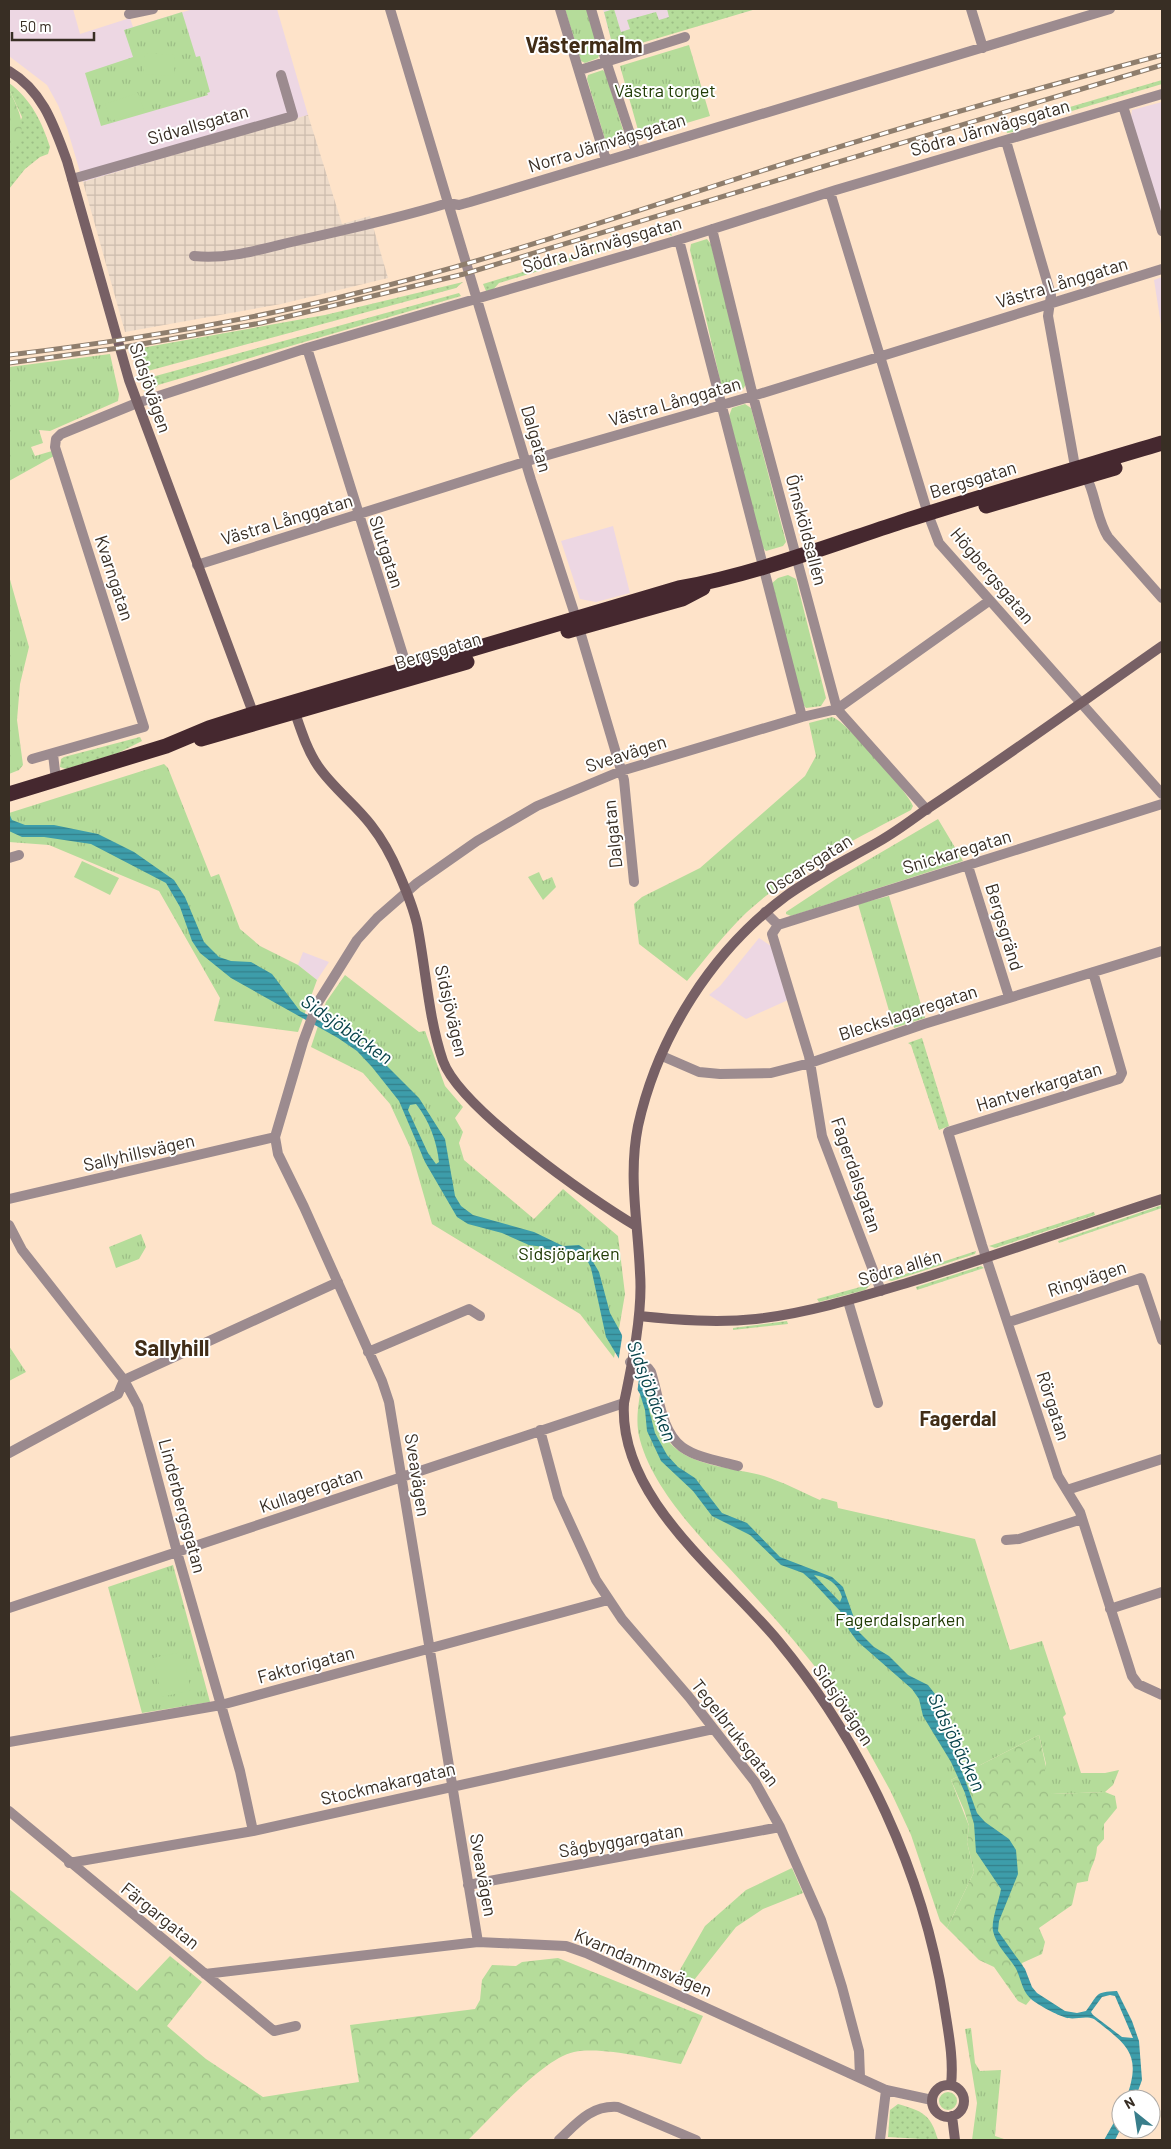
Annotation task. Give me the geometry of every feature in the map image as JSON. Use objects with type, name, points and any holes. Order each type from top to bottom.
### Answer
[{"type":"highway","name":"Bergsgatan","points":[[9,794],[166,746],[212,738],[255,719],[577,622],[682,599],[718,581],[1081,472],[1162,443]]},
{"type":"highway","name":"Bergsgatan","points":[[1081,472],[1162,453]]},
{"type":"main road","name":"Sidsjövägen","points":[[9,71],[30,87],[39,97],[55,128],[72,179],[119,348],[137,403],[255,719]]},
{"type":"main road","name":"Oscarsgatan","points":[[636,1226],[633,1196],[633,1157],[648,1090],[685,1007],[733,944],[766,912],[818,875],[879,841],[927,810],[1162,646]]},
{"type":"main road","name":"Sidsjövägen","points":[[293,708],[309,750],[318,767],[371,825],[384,844],[406,891],[417,924],[437,1039],[443,1062],[453,1080],[467,1097],[510,1135],[597,1203],[636,1226]]},
{"type":"main road","name":"Södra allén","points":[[639,1316],[694,1321],[756,1319],[848,1301],[987,1258],[1162,1199]]},
{"type":"main road","points":[[636,1226],[641,1274],[639,1316]]},
{"type":"main road","name":"Sidsjövägen","points":[[639,1316],[624,1403],[623,1416],[627,1446],[638,1472],[690,1548],[779,1642],[830,1712],[856,1753],[874,1788],[906,1861],[930,1935],[947,2025],[952,2071],[951,2085]]},
{"type":"main road","points":[[951,2085],[959,2090],[964,2099],[960,2111],[952,2116],[945,2116],[937,2112],[932,2100],[939,2088],[951,2085]]},
{"type":"main road","points":[[952,2116],[955,2140]]},
{"type":"street","points":[[129,14],[153,9]]},
{"type":"street","name":"Dalgatan","points":[[390,9],[526,462],[622,771],[634,882]]},
{"type":"street","points":[[560,9],[606,160]]},
{"type":"street","points":[[591,9],[636,152]]},
{"type":"street","points":[[971,9],[982,48]]},
{"type":"street","name":"Norra Järnvägsgatan","points":[[194,256],[243,254],[372,225],[448,203],[464,203],[1110,9]]},
{"type":"street","points":[[580,70],[685,37]]},
{"type":"street","name":"Sidvallsgatan","points":[[72,179],[293,116],[281,75]]},
{"type":"street","name":"Södra Järnvägsgatan","points":[[56,439],[61,434],[137,403],[306,348],[679,240],[830,192],[1162,94]]},
{"type":"street","points":[[1123,106],[1162,231]]},
{"type":"street","points":[[1006,141],[1051,295],[1048,316],[1081,472],[1102,527],[1162,598]]},
{"type":"street","name":"Högbergsgatan","points":[[830,192],[929,518],[939,543],[1162,794]]},
{"type":"street","name":"Örnsköldsallén","points":[[712,229],[753,396],[836,709],[927,810]]},
{"type":"street","points":[[679,240],[802,717]]},
{"type":"street","name":"Västra Långgatan","points":[[197,565],[526,462],[753,396],[1162,269]]},
{"type":"street","name":"Slutgatan","points":[[306,348],[357,516],[409,674]]},
{"type":"street","name":"Kvarngatan","points":[[53,754],[144,727],[58,456],[56,439]]},
{"type":"street","name":"Sveavägen","points":[[478,1942],[389,1402],[338,1282],[278,1154],[275,1137],[305,1037],[317,1004],[357,940],[406,891],[497,828],[546,802],[622,771],[802,717],[836,709],[989,601]]},
{"type":"street","points":[[32,759],[53,754],[56,780]]},
{"type":"street","name":"Snickaregatan","points":[[778,925],[1162,804]]},
{"type":"street","name":"Bergsgränd","points":[[968,866],[1009,998]]},
{"type":"street","points":[[766,912],[778,925]]},
{"type":"street","name":"Fagerdalsgatan","points":[[778,925],[772,934],[810,1063],[822,1136],[881,1291]]},
{"type":"street","name":"Bleckslagaregatan","points":[[662,1056],[699,1072],[720,1074],[772,1073],[810,1063],[1009,998],[1162,951]]},
{"type":"street","name":"Hantverkargatan","points":[[948,1132],[1119,1079],[1122,1074],[1092,972]]},
{"type":"street","name":"Rörgatan","points":[[948,1132],[1058,1476],[1068,1490],[1082,1519],[1132,1676],[1138,1684],[1162,1695]]},
{"type":"street","name":"Sallyhillsvägen","points":[[9,1199],[246,1146],[275,1137]]},
{"type":"street","name":"Linderbergsgatan","points":[[9,1225],[22,1250],[124,1380],[138,1406],[177,1552],[240,1771],[253,1830]]},
{"type":"street","name":"Ringvägen","points":[[1009,1322],[1141,1278],[1162,1340]]},
{"type":"street","points":[[9,1453],[118,1394],[124,1380],[338,1282]]},
{"type":"street","points":[[848,1301],[878,1403]]},
{"type":"street","points":[[368,1352],[469,1309],[480,1316]]},
{"type":"street","points":[[630,1362],[651,1372],[666,1422],[674,1440],[683,1448],[738,1466]]},
{"type":"street","name":"Kullagergatan","points":[[9,1608],[624,1403]]},
{"type":"street","name":"Tegelbruksgatan","points":[[540,1430],[551,1477],[566,1517],[608,1600],[649,1654],[755,1782],[780,1827],[821,1920],[842,1987],[856,2042],[860,2077]]},
{"type":"street","points":[[1068,1490],[1162,1459]]},
{"type":"street","points":[[1006,1540],[1019,1539],[1082,1519]]},
{"type":"street","points":[[1110,1609],[1162,1592]]},
{"type":"street","name":"Faktorigatan","points":[[9,1742],[221,1705],[608,1600]]},
{"type":"street","name":"Stockmakargatan","points":[[69,1863],[253,1830],[713,1729]]},
{"type":"street","name":"Färgargatan","points":[[9,1811],[69,1863],[274,2030],[296,2026]]},
{"type":"street","name":"Sågbyggargatan","points":[[468,1885],[780,1827]]},
{"type":"street","name":"Kvarndammsvägen","points":[[206,1974],[478,1942],[566,1946],[886,2090],[932,2100]]},
{"type":"street","points":[[880,2140],[886,2090]]},
{"type":"street","points":[[559,2140],[590,2112],[609,2106],[618,2107],[696,2140]]},
{"type":"shaded area","points":[[9,9],[73,9],[80,34],[130,18],[133,27],[193,9],[277,9],[308,115],[83,182],[67,128],[58,105],[47,85],[9,56]]},
{"type":"shaded area","points":[[603,9],[756,9],[613,47]]},
{"type":"shaded area","points":[[1162,102],[1162,219],[1131,117],[1132,110]]},
{"type":"shaded area","points":[[308,115],[342,224],[370,216],[388,278],[281,304],[125,332],[83,182]]},
{"type":"shaded area","points":[[1162,277],[1162,331],[1154,280]]},
{"type":"shaded area","points":[[613,526],[630,593],[596,602],[580,599],[561,541]]},
{"type":"shaded area","points":[[759,938],[771,946],[788,1000],[746,1019],[709,995],[720,986]]},
{"type":"shaded area","points":[[303,952],[329,962],[317,980],[298,965]]},
{"type":"green space","points":[[565,9],[587,9],[600,53],[598,58],[585,63],[581,61]]},
{"type":"green space","points":[[614,9],[621,32],[630,29],[627,20],[656,12],[659,20],[669,17],[667,9],[756,9],[618,50],[613,47],[604,12]]},
{"type":"green space","points":[[182,12],[196,57],[200,56],[210,92],[207,93],[208,95],[101,126],[85,73],[133,57],[124,30]]},
{"type":"green space","name":"Västra torget","points":[[689,45],[710,116],[640,137],[620,66]]},
{"type":"green space","points":[[145,53],[175,55],[174,76],[143,74]]},
{"type":"green space","points":[[603,70],[606,74],[626,140],[607,146],[587,79],[588,75]]},
{"type":"green space","points":[[1162,80],[1162,84],[1015,128],[1013,132],[1007,133],[1005,126]]},
{"type":"green space","points":[[9,83],[30,104],[50,147],[48,154],[40,157],[25,169],[9,189],[9,155],[22,117],[9,89]]},
{"type":"green space","points":[[9,89],[20,115],[21,130],[20,138],[9,155]]},
{"type":"green space","points":[[138,93],[144,110],[111,121],[105,104]]},
{"type":"green space","points":[[669,228],[672,236],[665,233],[499,283],[491,292],[486,291],[483,284]]},
{"type":"green space","points":[[707,239],[711,244],[746,384],[743,389],[727,393],[722,388],[690,250],[691,244]]},
{"type":"green space","points":[[463,282],[456,288],[144,372],[139,373],[130,350],[325,315]]},
{"type":"green space","points":[[459,293],[461,296],[158,385],[154,389],[144,391],[141,380]]},
{"type":"green space","points":[[110,354],[119,394],[118,401],[50,431],[39,430],[43,443],[31,447],[35,456],[52,451],[54,456],[9,481],[9,367]]},
{"type":"green space","points":[[745,404],[751,408],[786,542],[783,546],[766,551],[762,547],[729,416],[732,408]]},
{"type":"green space","points":[[788,575],[796,579],[826,698],[821,706],[806,708],[802,703],[771,584],[778,578]]},
{"type":"green space","points":[[9,576],[29,647],[20,684],[17,720],[23,765],[19,770],[9,774]]},
{"type":"green space","points":[[832,717],[862,742],[900,786],[913,806],[911,810],[825,856],[784,882],[747,912],[731,928],[687,981],[639,944],[634,904],[642,897],[700,868],[805,776],[816,756],[809,723]]},
{"type":"green space","points":[[140,737],[142,741],[118,753],[66,769],[60,767],[61,759],[64,757]]},
{"type":"green space","points":[[164,764],[168,768],[211,877],[219,874],[240,929],[260,946],[298,965],[317,980],[298,1032],[214,1021],[220,998],[159,891],[49,845],[9,842],[9,813]]},
{"type":"green space","points":[[938,819],[963,861],[791,916],[786,914],[786,912],[839,877]]},
{"type":"green space","points":[[82,861],[119,878],[110,895],[74,877]]},
{"type":"green space","points":[[539,872],[543,881],[552,877],[556,887],[543,900],[528,877]]},
{"type":"green space","points":[[889,896],[925,1018],[894,1028],[858,904]]},
{"type":"green space","name":"Sidsjöparken","points":[[345,975],[419,1032],[425,1031],[445,1086],[463,1107],[455,1118],[463,1132],[459,1143],[464,1160],[534,1219],[563,1189],[618,1236],[625,1294],[614,1358],[580,1314],[432,1224],[410,1147],[390,1104],[363,1073],[311,1047],[326,1002]]},
{"type":"green space","points":[[922,1038],[949,1126],[939,1130],[911,1045],[908,1043]]},
{"type":"green space","points":[[1162,1205],[1162,1208],[1059,1243],[1058,1241]]},
{"type":"green space","points":[[1094,1212],[1095,1215],[995,1248],[989,1246]]},
{"type":"green space","points":[[141,1234],[146,1247],[139,1259],[116,1268],[109,1247]]},
{"type":"green space","points":[[976,1251],[975,1254],[892,1281],[887,1280]]},
{"type":"green space","points":[[981,1266],[984,1268],[917,1290],[916,1287]]},
{"type":"green space","points":[[871,1284],[865,1290],[819,1302],[817,1299]]},
{"type":"green space","points":[[787,1321],[788,1324],[733,1330],[733,1328]]},
{"type":"green space","points":[[9,1346],[26,1372],[9,1381]]},
{"type":"green space","name":"Fagerdalsparken","points":[[643,1376],[649,1379],[657,1415],[668,1441],[683,1454],[693,1459],[764,1476],[820,1500],[822,1498],[837,1502],[838,1508],[975,1539],[1010,1650],[1042,1641],[1066,1714],[1063,1717],[1081,1773],[1105,1773],[1119,1770],[1113,1785],[1105,1792],[1052,1794],[1042,1789],[1046,1764],[1039,1735],[951,1780],[969,1826],[967,1842],[974,1872],[947,1928],[940,1921],[911,1835],[890,1790],[844,1707],[843,1701],[802,1650],[690,1525],[665,1493],[655,1475],[646,1458],[638,1432],[638,1408]]},
{"type":"green space","points":[[173,1565],[210,1702],[142,1713],[108,1587]]},
{"type":"green space","points":[[182,1652],[191,1690],[162,1697],[153,1658]]},
{"type":"green space","points":[[1039,1735],[1052,1794],[1105,1792],[1115,1796],[1117,1808],[1104,1824],[1104,1839],[1097,1847],[1088,1881],[1077,1883],[1072,1905],[1039,1928],[1045,1942],[1042,1954],[1022,1963],[1031,1999],[1026,2005],[1018,2001],[994,1967],[979,1960],[947,1928],[974,1872],[967,1842],[969,1826],[951,1780]]},
{"type":"green space","points":[[792,1868],[803,1893],[763,1909],[736,1927],[687,1989],[673,1982],[705,1926],[746,1890]]},
{"type":"green space","points":[[9,1889],[137,1991],[170,1956],[202,1982],[167,2026],[206,2059],[263,2097],[359,2082],[350,2025],[475,2009],[480,2000],[482,1980],[492,1965],[516,1966],[522,1962],[558,1958],[703,2016],[681,2064],[612,2052],[574,2052],[547,2065],[518,2090],[468,2140],[9,2140]]},
{"type":"green space","points":[[971,2028],[975,2063],[980,2071],[1001,2070],[995,2136],[1007,2140],[972,2140],[977,2103],[965,2029]]},
{"type":"green space","points":[[948,2092],[954,2095],[957,2101],[954,2107],[948,2110],[942,2107],[939,2101],[942,2095]]},
{"type":"green space","points":[[898,2104],[913,2109],[929,2119],[938,2140],[888,2137],[890,2110]]},
{"type":"water","points":[[9,813],[12,820],[25,825],[54,825],[98,834],[134,852],[174,880],[185,897],[204,942],[219,957],[231,961],[251,962],[272,974],[300,1011],[354,1038],[373,1052],[419,1098],[445,1139],[455,1196],[461,1206],[473,1215],[534,1232],[563,1246],[579,1245],[586,1250],[599,1272],[610,1313],[621,1333],[642,1383],[655,1433],[667,1455],[678,1467],[695,1478],[722,1513],[747,1523],[780,1557],[832,1577],[843,1587],[859,1632],[874,1647],[889,1656],[908,1675],[928,1685],[935,1694],[936,1716],[959,1763],[977,1813],[985,1822],[1009,1839],[1016,1850],[1018,1874],[999,1921],[998,1931],[1025,1969],[1032,1987],[1037,1993],[1065,2011],[1077,2013],[1086,2011],[1095,1997],[1101,1993],[1117,1991],[1132,2021],[1139,2041],[1142,2080],[1139,2089],[1129,2089],[1133,2072],[1132,2061],[1124,2045],[1116,2037],[1094,2019],[1064,2017],[1046,2009],[1033,2000],[1025,1991],[1015,1967],[1002,1950],[993,1931],[994,1916],[1001,1889],[976,1852],[974,1824],[965,1793],[951,1762],[923,1716],[919,1699],[912,1689],[857,1641],[849,1630],[840,1611],[812,1581],[803,1573],[781,1565],[750,1535],[712,1516],[693,1491],[661,1461],[647,1431],[645,1410],[640,1394],[606,1337],[591,1268],[586,1258],[578,1252],[553,1253],[543,1247],[529,1245],[502,1233],[468,1224],[457,1217],[425,1162],[399,1101],[372,1067],[357,1051],[338,1038],[231,978],[200,953],[192,941],[180,907],[166,883],[91,844],[44,837],[22,837],[9,831]],"holes":[[[416,1104],[425,1117],[436,1147],[439,1162],[436,1164],[428,1153],[408,1110],[410,1105]],[[814,1575],[828,1579],[835,1584],[842,1597],[840,1602]],[[1115,1996],[1133,2038],[1122,2037],[1091,2012],[1102,1997]]]},
{"type":"water","points":[[1111,2128],[1111,2139],[1115,2140],[1104,2140]]},
{"type":"pier","points":[[623,1331],[640,1371],[637,1394],[618,1363]]},
{"type":"railway","points":[[9,355],[140,337],[228,322],[412,279],[467,264],[885,133],[1162,55]]},
{"type":"railway","points":[[9,363],[119,348],[261,323],[464,274],[1162,65]]},
{"type":"district","name":"Västermalm","points":[[584,45]]},
{"type":"district","name":"Sallyhill","points":[[172,1348]]},
{"type":"district","name":"Fagerdal","points":[[958,1419]]},
{"type":"water label","name":"Sidsjöbäcken","points":[[347,1029]]},
{"type":"water label","name":"Sidsjöbäcken","points":[[652,1391]]},
{"type":"water label","name":"Sidsjöbäcken","points":[[957,1742]]}]
